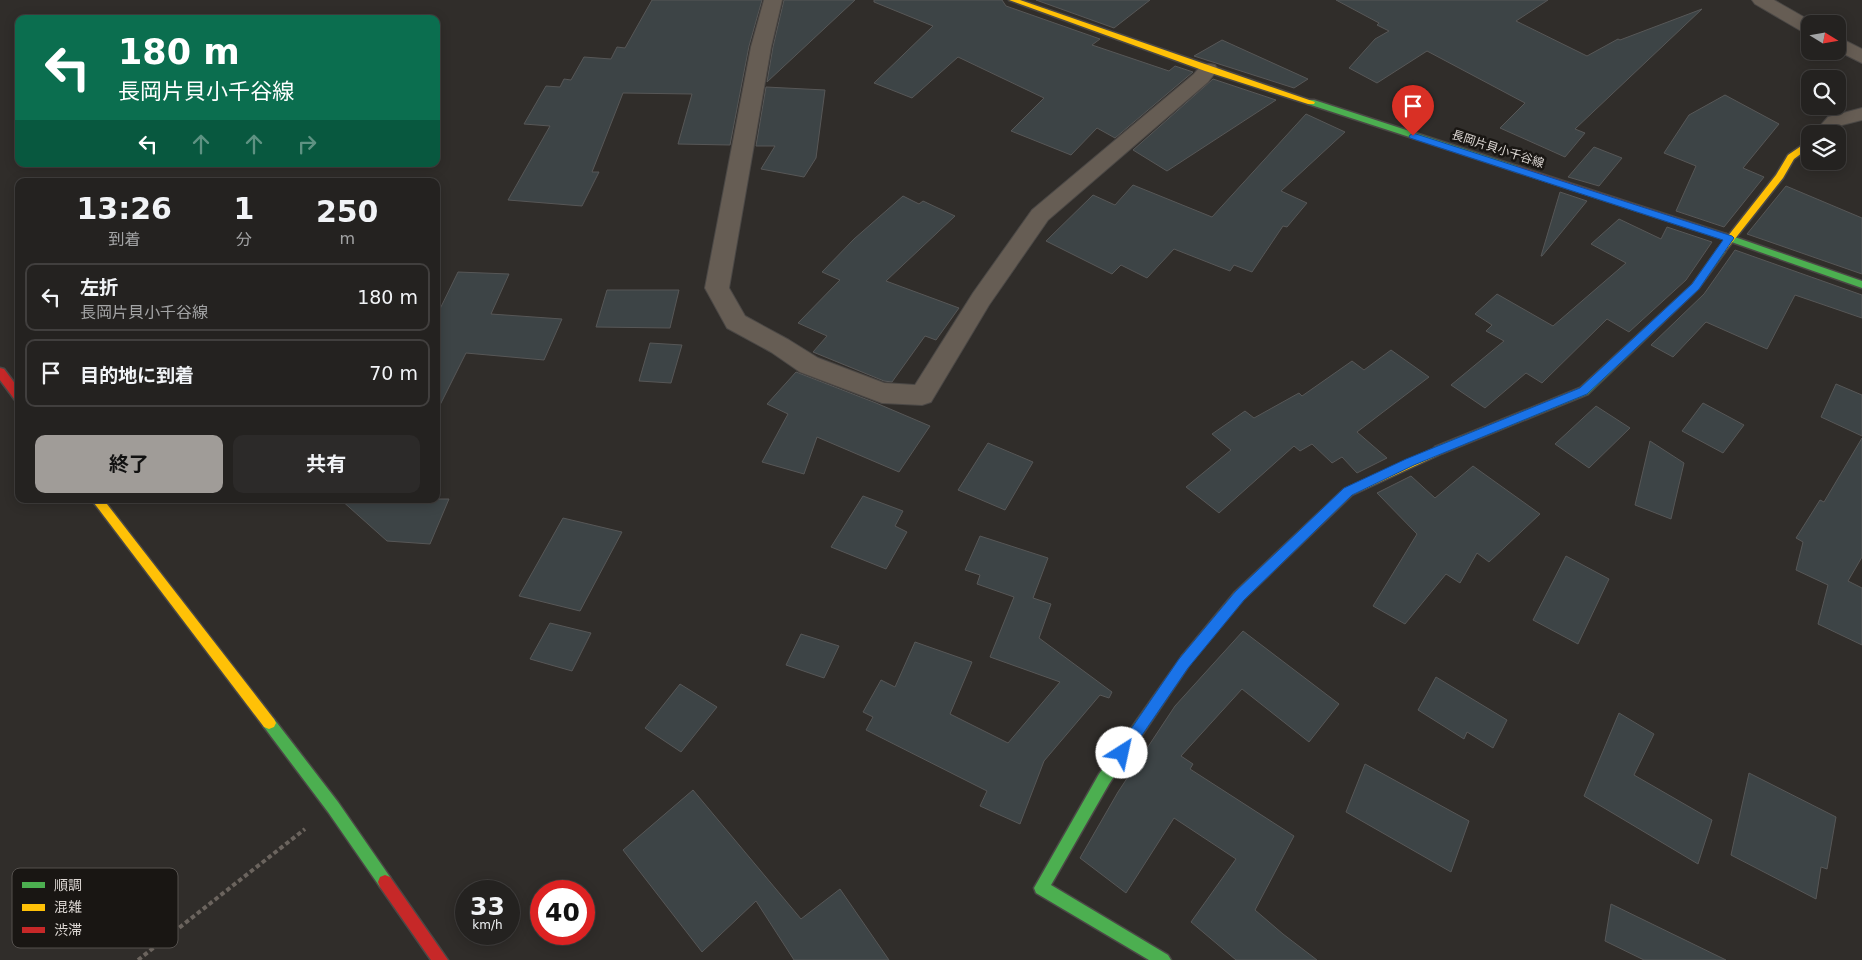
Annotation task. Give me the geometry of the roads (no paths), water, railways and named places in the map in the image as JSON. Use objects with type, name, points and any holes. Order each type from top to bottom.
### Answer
[{"type":"street","points":[[773,0],[761,47],[717,288],[736,322],[780,346],[809,365],[882,393],[922,395],[981,299],[1040,215],[1201,78],[1208,69]]},
{"type":"street","name":"長岡片貝小千谷線","points":[[1013,0],[1208,69],[1729,238],[1862,285]]},
{"type":"street","points":[[1760,0],[1801,23]]},
{"type":"street","points":[[1846,48],[1862,57]]},
{"type":"street","points":[[1831,125],[1835,121],[1862,114]]},
{"type":"street","points":[[1163,960],[1041,888],[1104,779],[1183,664],[1239,596],[1348,492],[1410,462],[1584,391],[1695,287],[1729,238],[1780,176],[1791,157],[1801,150]]},
{"type":"street","points":[[0,372],[15,392]]},
{"type":"street","points":[[100,503],[333,807],[440,960]]}]
